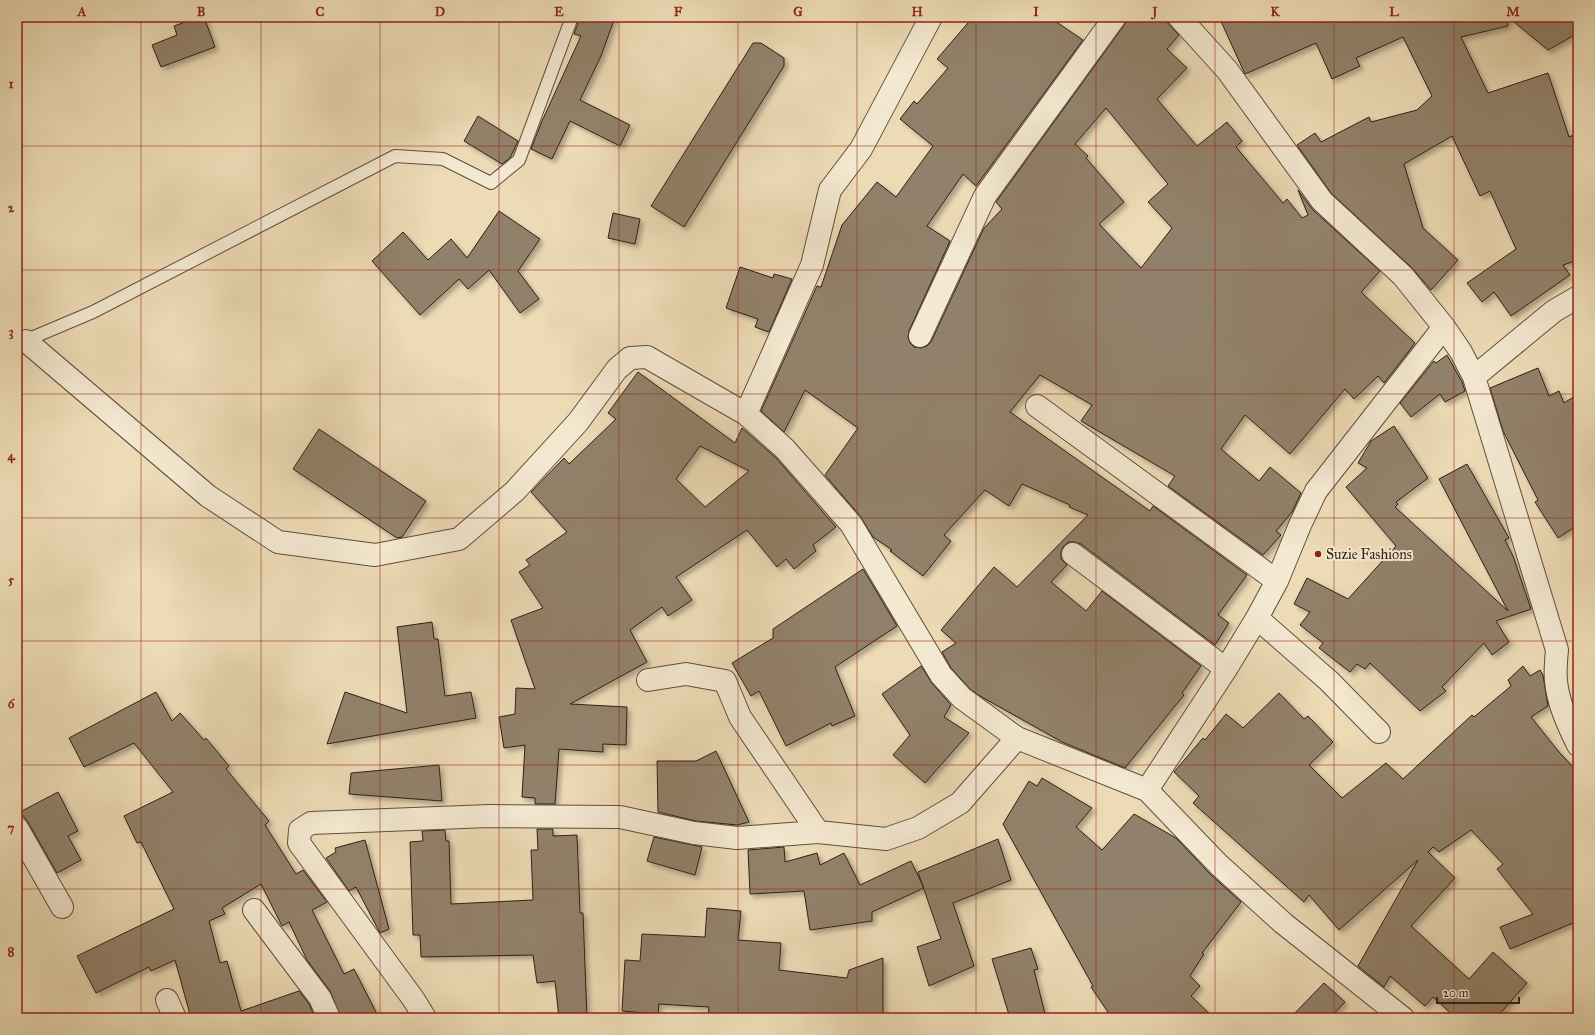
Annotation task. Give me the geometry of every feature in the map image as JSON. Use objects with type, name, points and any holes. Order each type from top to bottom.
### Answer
[{"type":"street","points":[[746,414],[812,265],[830,190],[862,149],[931,17]]},
{"type":"street","points":[[920,336],[985,196],[1115,17]]},
{"type":"street","points":[[1179,17],[1227,70],[1322,201],[1403,276],[1444,327],[1461,352],[1474,377],[1557,650],[1556,680],[1560,702],[1567,723],[1578,745]]},
{"type":"street","points":[[1474,377],[1554,311],[1578,297]]},
{"type":"street","points":[[1147,790],[1226,669],[1257,618],[1277,581],[1316,491],[1444,327]]},
{"type":"street","points":[[21,343],[208,496],[278,542],[375,554],[459,539],[515,491],[578,422],[617,369],[630,358],[647,357],[746,414],[785,449],[851,524],[941,675],[962,698],[1016,738],[1147,790],[1219,864],[1283,923],[1403,1018]]},
{"type":"street","points":[[1037,406],[1277,581]]},
{"type":"street","points":[[1073,554],[1226,669]]},
{"type":"street","points":[[1257,618],[1329,681],[1379,732]]},
{"type":"street","points":[[648,680],[686,674],[725,681],[740,717],[818,832]]},
{"type":"street","points":[[424,1018],[414,1000],[299,843],[300,830],[311,823],[490,816],[620,817],[694,833],[737,838],[818,832],[886,839],[918,828],[960,803],[1016,738]]},
{"type":"street","points":[[17,828],[62,907]]},
{"type":"street","points":[[254,910],[320,998],[329,1018]]},
{"type":"lane","points":[[21,343],[93,312],[395,156],[443,159],[491,183],[519,160],[572,17]]},
{"type":"building","points":[[199,17],[204,17],[215,47],[161,67],[152,45],[177,35],[174,26]]},
{"type":"building","points":[[580,17],[615,17],[601,56],[580,100],[630,125],[620,146],[570,121],[552,159],[531,149],[542,121],[581,36],[574,34]]},
{"type":"building","points":[[973,17],[1049,17],[1083,40],[976,186],[963,174],[927,226],[950,241],[909,331],[908,337],[910,343],[914,347],[921,348],[927,346],[931,342],[984,228],[1002,209],[996,202],[1125,24],[1127,17],[1162,17],[1179,35],[1167,49],[1187,68],[1157,99],[1197,146],[1227,122],[1242,141],[1236,147],[1283,203],[1287,199],[1302,218],[1308,215],[1298,190],[1313,210],[1380,271],[1361,292],[1415,343],[1384,383],[1378,376],[1354,399],[1345,389],[1290,454],[1245,415],[1221,449],[1259,481],[1270,467],[1301,493],[1292,512],[1276,531],[1281,535],[1263,555],[1168,486],[1175,476],[1081,421],[1092,405],[1040,375],[1010,412],[1150,511],[1153,506],[1247,575],[1218,615],[1229,623],[1215,645],[1081,544],[1068,542],[1063,547],[1061,559],[1067,565],[1051,582],[1086,611],[1102,591],[1201,666],[1182,693],[1184,695],[1125,768],[1062,742],[980,696],[970,689],[951,668],[942,652],[956,643],[941,630],[994,567],[1017,587],[1088,515],[1069,507],[1070,505],[1022,484],[1009,506],[985,490],[944,535],[951,541],[923,576],[890,551],[892,550],[873,537],[860,516],[825,475],[858,428],[805,390],[784,432],[761,411],[817,286],[821,287],[842,225],[877,182],[896,197],[933,146],[900,119],[914,101],[917,104],[948,68],[937,59]],"holes":[[[1106,108],[1168,184],[1148,202],[1172,228],[1141,268],[1099,224],[1124,202],[1086,158],[1088,156],[1075,144]]]},
{"type":"building","points":[[1219,17],[1507,17],[1508,26],[1461,37],[1488,93],[1548,73],[1569,137],[1578,133],[1578,260],[1563,265],[1570,275],[1511,316],[1494,292],[1482,302],[1467,283],[1516,249],[1490,191],[1480,196],[1452,136],[1404,164],[1423,228],[1458,260],[1431,290],[1411,267],[1331,193],[1297,145],[1315,133],[1321,142],[1369,117],[1371,122],[1417,110],[1432,96],[1403,37],[1356,58],[1360,66],[1332,79],[1316,43],[1245,74]]},
{"type":"building","points":[[1508,17],[1578,17],[1578,33],[1548,50]]},
{"type":"building","points":[[753,43],[761,43],[784,58],[784,66],[684,227],[651,206]]},
{"type":"building","points":[[478,116],[518,141],[510,158],[502,164],[464,141]]},
{"type":"building","points":[[499,211],[540,239],[518,271],[539,299],[520,313],[489,270],[468,289],[459,279],[420,315],[372,261],[403,232],[428,260],[451,239],[467,258]]},
{"type":"building","points":[[613,213],[640,219],[635,244],[608,238]]},
{"type":"building","points":[[740,267],[773,278],[774,274],[792,279],[769,332],[755,327],[758,319],[726,308]]},
{"type":"building","points":[[1447,355],[1462,382],[1465,391],[1445,402],[1440,394],[1411,417],[1400,403],[1434,361],[1436,363]]},
{"type":"building","points":[[1538,368],[1549,396],[1559,391],[1564,403],[1578,394],[1578,525],[1558,538],[1535,502],[1538,500],[1503,431],[1490,388]]},
{"type":"building","points":[[638,372],[735,443],[742,428],[776,458],[836,527],[813,545],[816,551],[794,569],[786,559],[777,567],[747,530],[676,577],[692,600],[668,616],[662,607],[630,630],[647,662],[570,704],[627,707],[626,745],[603,744],[603,752],[559,749],[555,804],[535,804],[535,798],[522,797],[525,745],[504,748],[499,717],[515,714],[516,688],[535,689],[511,620],[543,608],[519,572],[530,565],[526,560],[567,532],[531,492],[564,458],[569,464],[616,419],[608,413]],"holes":[[[700,446],[749,471],[705,507],[676,479]]]},
{"type":"building","points":[[1394,426],[1428,478],[1396,502],[1398,504],[1395,507],[1508,611],[1439,479],[1467,464],[1509,538],[1505,540],[1513,556],[1531,609],[1496,621],[1509,642],[1492,655],[1484,643],[1442,687],[1446,691],[1420,711],[1370,663],[1365,669],[1357,664],[1350,672],[1319,648],[1323,643],[1300,625],[1310,612],[1294,604],[1307,578],[1348,599],[1396,546],[1346,487],[1367,468],[1358,463],[1371,441]]},
{"type":"building","points":[[319,429],[426,501],[402,537],[397,538],[293,469]]},
{"type":"building","points":[[863,569],[897,626],[835,667],[855,716],[832,726],[831,723],[786,746],[759,691],[751,696],[732,663],[773,638],[773,629]]},
{"type":"building","points":[[432,622],[434,639],[438,639],[445,696],[471,692],[476,718],[327,744],[345,692],[407,713],[397,627]]},
{"type":"building","points":[[921,666],[932,683],[951,705],[944,717],[969,733],[925,783],[893,755],[910,735],[882,694]]},
{"type":"building","points":[[1523,666],[1530,676],[1540,670],[1543,675],[1548,706],[1531,717],[1559,752],[1578,772],[1578,921],[1510,949],[1500,927],[1533,914],[1497,869],[1503,864],[1471,830],[1439,852],[1433,847],[1428,852],[1455,878],[1411,926],[1469,979],[1493,952],[1527,983],[1496,1018],[1456,1018],[1433,997],[1425,1006],[1390,976],[1384,987],[1358,966],[1418,860],[1339,930],[1309,895],[1304,902],[1193,803],[1199,796],[1174,772],[1203,738],[1205,740],[1226,714],[1243,728],[1279,693],[1304,719],[1308,716],[1333,742],[1309,765],[1342,798],[1386,763],[1403,779],[1472,715],[1474,717],[1511,686],[1508,680]]},
{"type":"building","points":[[156,692],[172,721],[180,713],[204,740],[206,738],[229,766],[226,769],[269,821],[265,825],[296,874],[303,870],[327,902],[312,910],[344,974],[354,969],[379,1018],[341,1018],[330,991],[307,960],[289,922],[282,926],[261,884],[222,908],[225,914],[209,921],[220,963],[227,961],[241,1011],[299,991],[309,1004],[315,1018],[191,1018],[175,960],[151,971],[149,967],[96,993],[77,956],[174,909],[141,842],[137,843],[124,816],[173,792],[134,743],[84,767],[69,738]]},
{"type":"building","points":[[716,751],[749,822],[737,825],[696,821],[658,812],[657,761],[696,761]]},
{"type":"building","points":[[439,765],[442,801],[349,794],[351,773]]},
{"type":"building","points":[[1042,778],[1092,808],[1076,827],[1102,850],[1134,814],[1176,838],[1210,874],[1241,902],[1202,953],[1204,954],[1190,976],[1200,986],[1191,996],[1214,1018],[1112,1018],[1091,987],[1093,986],[1003,824],[1029,781],[1037,786]]},
{"type":"building","points":[[58,792],[78,831],[68,836],[81,860],[57,873],[28,822],[20,812]]},
{"type":"building","points":[[537,829],[553,829],[553,836],[577,835],[580,913],[583,913],[587,1018],[559,1018],[555,981],[537,983],[533,955],[421,957],[420,935],[413,935],[410,842],[423,841],[422,831],[445,830],[446,841],[449,841],[451,904],[533,900],[531,850],[538,850]]},
{"type":"building","points":[[654,837],[702,847],[695,875],[647,861]]},
{"type":"building","points":[[998,839],[1011,880],[953,903],[974,966],[929,986],[917,947],[941,939],[918,872]]},
{"type":"building","points":[[365,840],[389,929],[380,933],[356,887],[349,891],[326,858],[336,852],[335,848]]},
{"type":"building","points":[[784,847],[785,862],[817,853],[820,865],[844,853],[860,885],[911,861],[924,888],[872,912],[872,921],[810,930],[804,891],[750,894],[748,850]]},
{"type":"building","points":[[707,908],[741,911],[738,940],[781,943],[779,970],[847,978],[849,970],[883,958],[883,1018],[708,1018],[709,1007],[659,1004],[658,1014],[622,1011],[625,960],[640,961],[642,934],[705,937]]},
{"type":"building","points":[[1031,948],[1038,969],[1034,970],[1046,1018],[1010,1018],[992,959]]},
{"type":"building","points":[[1324,983],[1345,1002],[1330,1018],[1290,1018]]},
{"type":"place","name":"Suzie Fashions","points":[[1318,554]]}]
